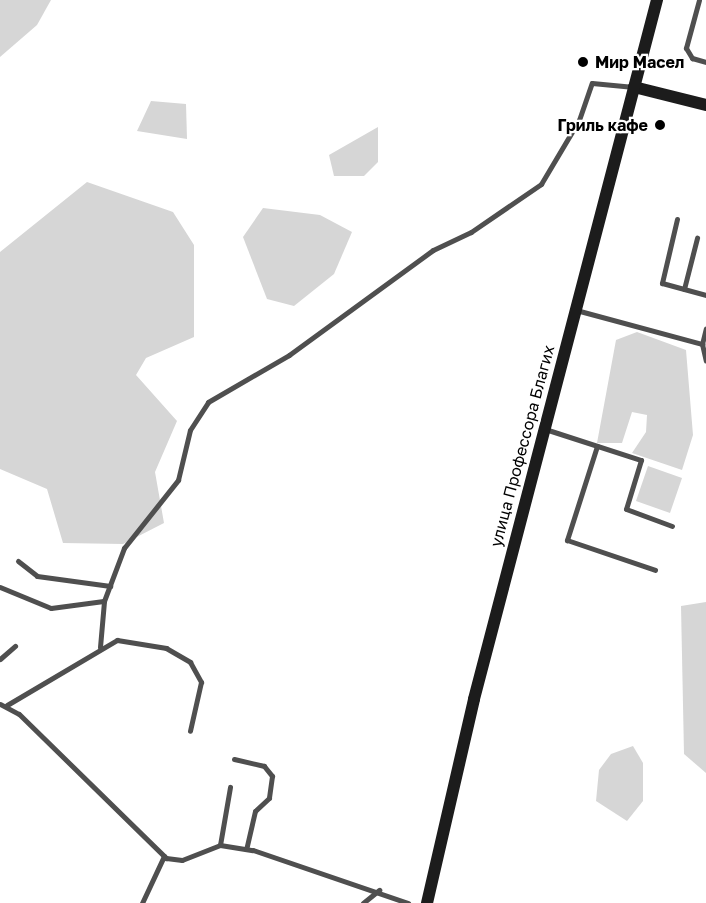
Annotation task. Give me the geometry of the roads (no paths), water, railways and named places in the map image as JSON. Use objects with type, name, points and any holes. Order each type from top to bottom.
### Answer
[{"type":"main road","name":"улица Профессора Благих","points":[[427,903],[434,857],[657,0]]},
{"type":"main road","points":[[634,87],[706,105]]},
{"type":"lane","points":[[699,0],[686,48],[692,58],[706,62]]},
{"type":"lane","points":[[100,647],[104,601],[124,548],[178,480],[192,424],[208,402],[289,355],[433,250],[471,232],[541,184],[579,120],[592,82],[634,87]]},
{"type":"lane","points":[[677,219],[662,283],[706,295]]},
{"type":"lane","points":[[684,289],[697,238]]},
{"type":"lane","points":[[575,310],[702,344]]},
{"type":"lane","points":[[706,328],[702,344],[706,361]]},
{"type":"lane","points":[[544,428],[641,460],[626,509],[672,526]]},
{"type":"lane","points":[[597,446],[567,540],[655,570]]},
{"type":"lane","points":[[18,561],[37,576],[110,586]]},
{"type":"lane","points":[[0,587],[51,608],[104,601]]},
{"type":"lane","points":[[190,731],[201,682],[190,662],[166,648],[117,640],[100,647],[3,705],[164,856],[182,860],[220,845],[246,849],[379,890],[408,903]]},
{"type":"lane","points":[[0,659],[15,646]]},
{"type":"lane","points":[[234,759],[264,766],[272,776],[269,798],[255,811],[246,849]]},
{"type":"lane","points":[[220,845],[230,787]]},
{"type":"lane","points":[[142,903],[164,856]]},
{"type":"lane","points":[[363,903],[379,890]]},
{"type":"place","name":"Мир Масел","points":[[583,62]]},
{"type":"place","name":"Гриль кафе","points":[[660,125]]}]
